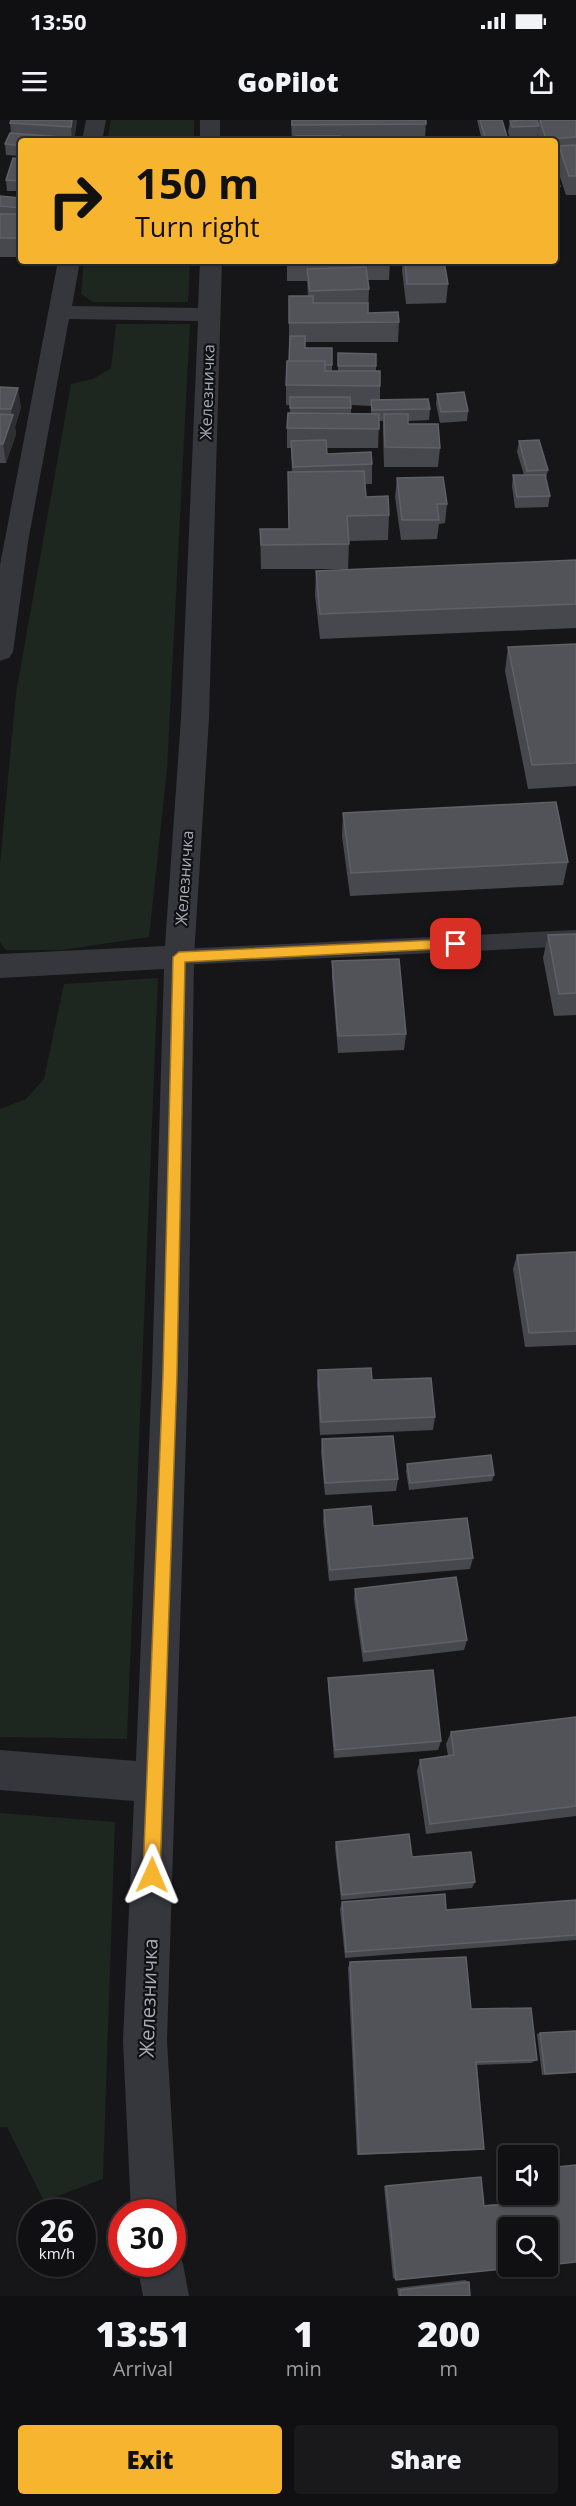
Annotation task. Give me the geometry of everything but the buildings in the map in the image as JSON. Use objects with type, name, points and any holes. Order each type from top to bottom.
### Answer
[{"type":"street","points":[[93,138],[96,120]]},
{"type":"street","points":[[210,120],[210,138]]},
{"type":"street","points":[[0,652],[16,543],[68,264]]},
{"type":"street","name":"Железничка","points":[[153,2199],[145,2041],[170,1374],[179,957],[195,718],[211,264]]},
{"type":"street","points":[[60,312],[210,315]]},
{"type":"street","points":[[0,966],[179,957]]},
{"type":"street","points":[[0,1770],[154,1783]]},
{"type":"lane","points":[[179,957],[576,938]]},
{"type":"shaded area","points":[[111,120],[194,120],[194,138],[108,138]]},
{"type":"shaded area","points":[[84,264],[190,264],[188,302],[93,302],[81,294]]},
{"type":"shaded area","points":[[116,324],[190,324],[167,770],[149,937],[62,950],[6,950],[0,942],[0,864],[16,693],[71,384],[93,379],[111,368]]},
{"type":"shaded area","points":[[158,978],[127,1739],[0,1737],[0,1109],[26,1099],[44,1079],[64,984]]},
{"type":"shaded area","points":[[0,1813],[115,1822],[103,2179],[49,2199],[43,2199],[7,2127],[0,2127]]},
{"type":"route","points":[[152,1875],[170,1374],[179,957],[456,944]]}]
